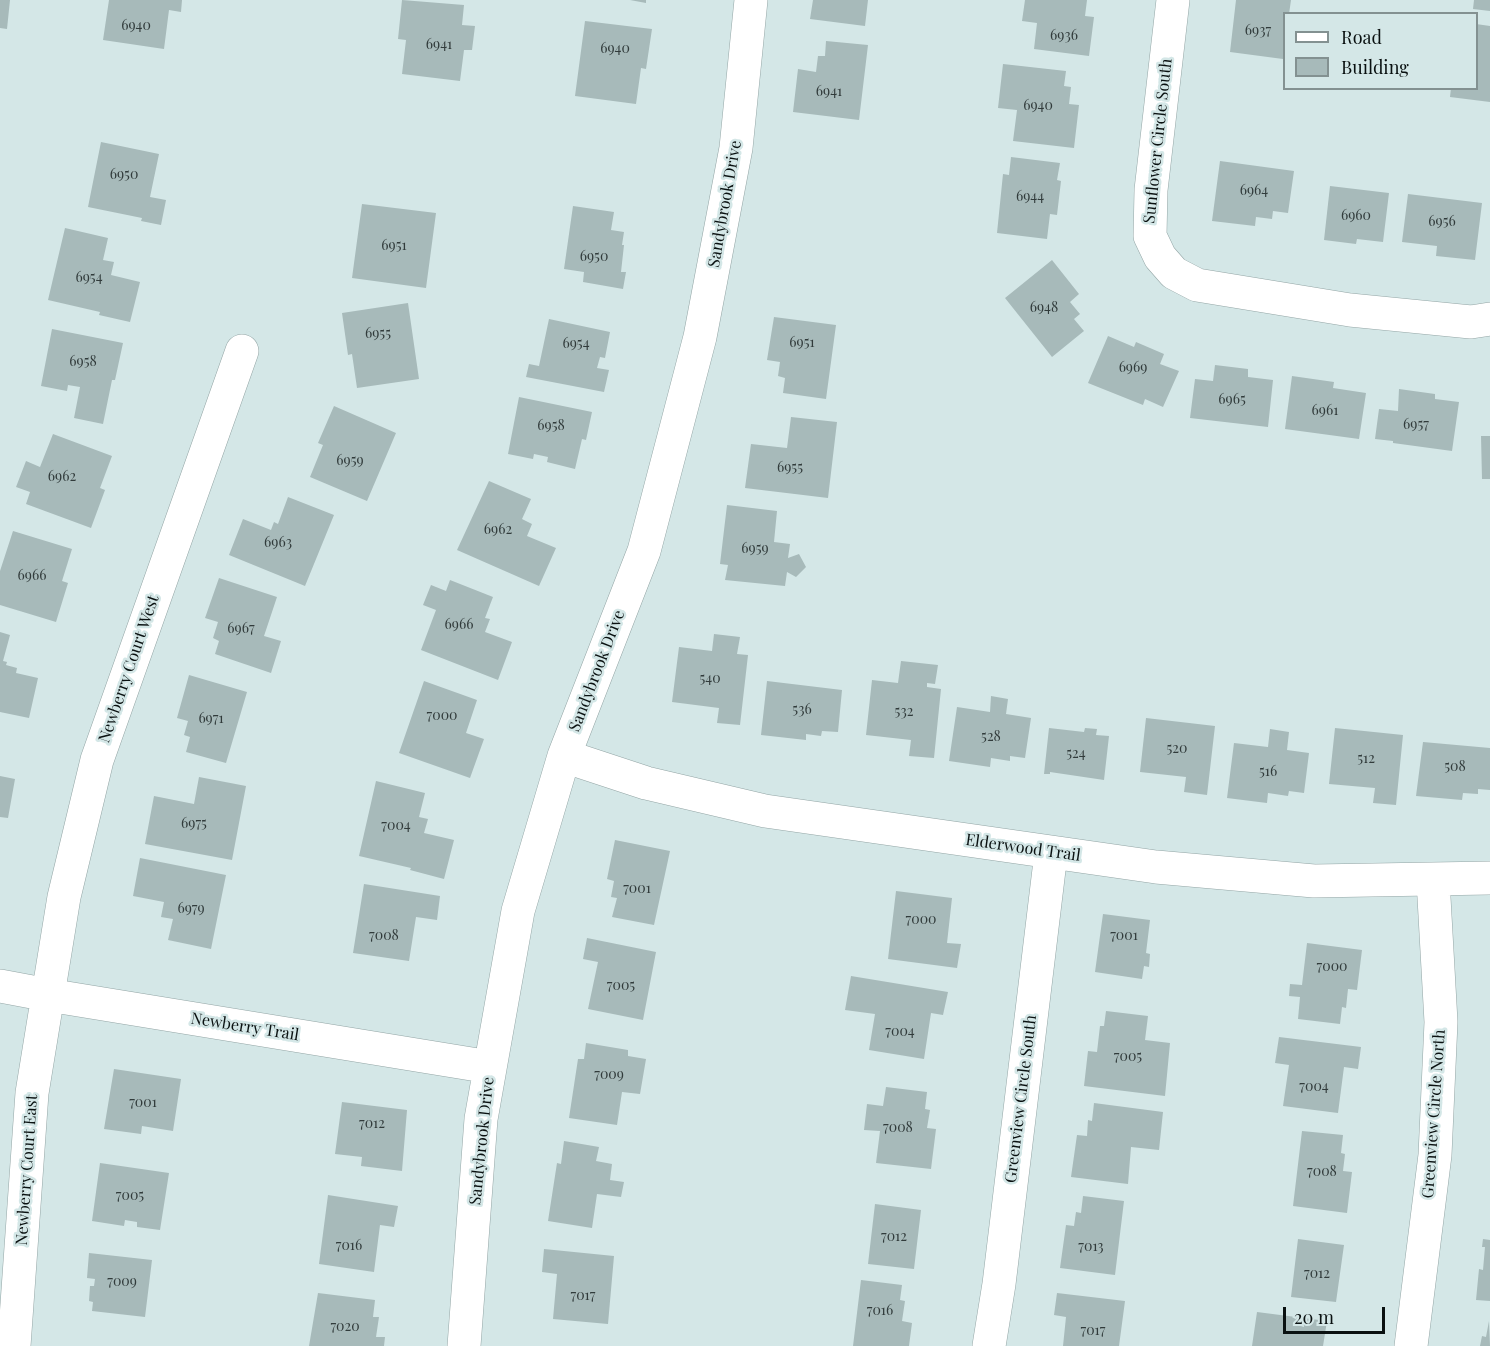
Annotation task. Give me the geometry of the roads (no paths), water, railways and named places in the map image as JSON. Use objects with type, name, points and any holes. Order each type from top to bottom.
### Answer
[{"type":"street","name":"Sandybrook Drive","points":[[464,1346],[481,1119],[518,911],[564,756],[644,550],[700,338],[736,148],[752,0]]},
{"type":"street","name":"Sunflower Circle South","points":[[1173,0],[1151,190],[1150,236],[1160,257],[1174,273],[1197,285],[1350,310],[1471,322],[1490,319]]},
{"type":"street","name":"Newberry Court West","points":[[48,995],[64,897],[97,760],[242,351]]},
{"type":"street","name":"Elderwood Trail","points":[[564,756],[646,783],[765,811],[1156,867],[1314,881],[1490,878]]},
{"type":"street","name":"Greenview Circle South","points":[[989,1346],[1051,853]]},
{"type":"street","name":"Greenview Circle North","points":[[1411,1346],[1435,1155],[1441,1022],[1434,880]]},
{"type":"street","name":"Newberry Trail","points":[[0,986],[490,1067]]},
{"type":"street","name":"Newberry Court East","points":[[14,1346],[32,1093],[48,995]]}]
